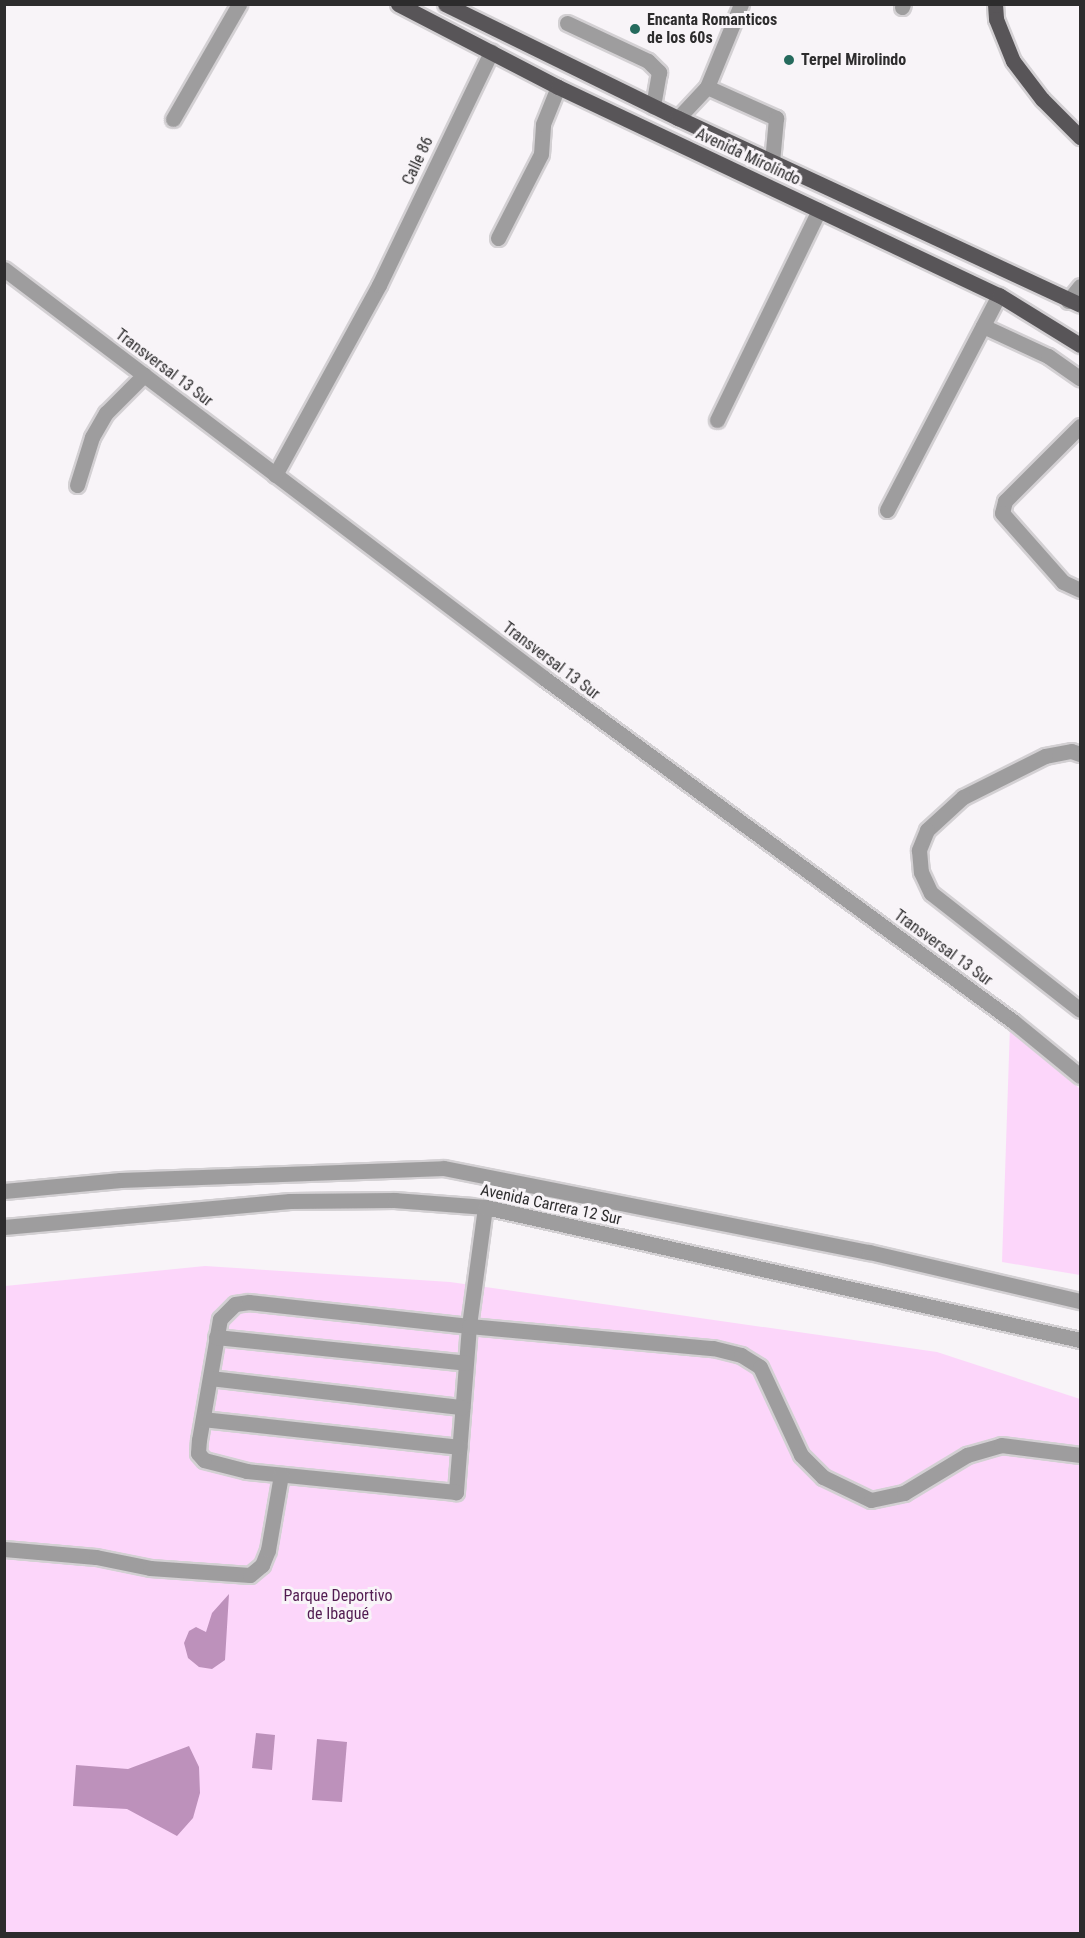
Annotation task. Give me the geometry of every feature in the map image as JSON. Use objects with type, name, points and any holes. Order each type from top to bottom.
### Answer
[{"type":"main road","name":"Avenida Mirolindo","points":[[398,4],[558,87],[999,295],[1080,345]]},
{"type":"main road","name":"Avenida Mirolindo","points":[[445,4],[678,118],[1074,303]]},
{"type":"main road","points":[[995,4],[996,19],[1013,61],[1042,99],[1080,136]]},
{"type":"street","points":[[173,119],[239,4]]},
{"type":"street","points":[[678,118],[707,87],[741,4]]},
{"type":"street","points":[[567,23],[648,61],[659,72],[653,106]]},
{"type":"street","name":"Calle 86","points":[[275,475],[379,285],[491,52]]},
{"type":"street","points":[[498,237],[541,154],[543,124],[558,87]]},
{"type":"street","points":[[707,87],[776,118],[772,162]]},
{"type":"street","points":[[717,420],[819,210]]},
{"type":"street","name":"Transversal 13 Sur","points":[[4,270],[544,678],[1014,1022],[1080,1076]]},
{"type":"street","points":[[1074,303],[1080,286]]},
{"type":"street","points":[[887,510],[999,295]]},
{"type":"street","points":[[983,326],[1048,356],[1080,378]]},
{"type":"street","points":[[77,485],[92,437],[106,413],[144,375]]},
{"type":"street","points":[[1080,426],[1005,501],[1002,513],[1064,582],[1080,591]]},
{"type":"street","points":[[1080,754],[1071,751],[1045,756],[963,797],[927,830],[919,850],[921,872],[931,893],[1080,1010]]},
{"type":"street","name":"Avenida Carrera 12 Sur","points":[[4,1191],[132,1179],[444,1168],[869,1252],[1080,1301]]},
{"type":"street","name":"Avenida Carrera 12 Sur","points":[[4,1227],[290,1201],[395,1200],[485,1207],[1080,1340]]},
{"type":"street","points":[[485,1207],[469,1326],[456,1492],[281,1475],[213,1465],[204,1460],[198,1453],[216,1337],[224,1312],[236,1304],[249,1302],[469,1326],[713,1348],[741,1355],[760,1366],[801,1455],[823,1478],[871,1500],[904,1493],[967,1455],[1001,1445],[1080,1455]]},
{"type":"street","points":[[216,1337],[466,1364]]},
{"type":"street","points":[[210,1378],[462,1407]]},
{"type":"street","points":[[203,1419],[459,1447]]},
{"type":"street","points":[[4,1549],[96,1557],[160,1569],[250,1575],[262,1565],[268,1550],[281,1475]]},
{"type":"green space","points":[[1010,1026],[1080,1089],[1080,1275],[1002,1262]]},
{"type":"green space","name":"Parque Deportivo de Ibagué","points":[[205,1266],[450,1282],[937,1352],[1080,1399],[1080,1933],[5,1934],[5,1286]]},
{"type":"shaded area","points":[[229,1594],[225,1660],[212,1669],[199,1667],[188,1658],[184,1643],[189,1631],[196,1627],[206,1632],[212,1613]]},
{"type":"shaded area","points":[[256,1733],[275,1735],[272,1770],[252,1768]]},
{"type":"shaded area","points":[[317,1739],[347,1742],[342,1802],[312,1800]]},
{"type":"shaded area","points":[[189,1746],[199,1767],[200,1793],[193,1818],[177,1836],[127,1809],[73,1806],[76,1765],[128,1769]]},
{"type":"place","name":"Encanta Romanticos de los 60s","points":[[635,29]]},
{"type":"place","name":"Terpel Mirolindo","points":[[789,60]]}]
